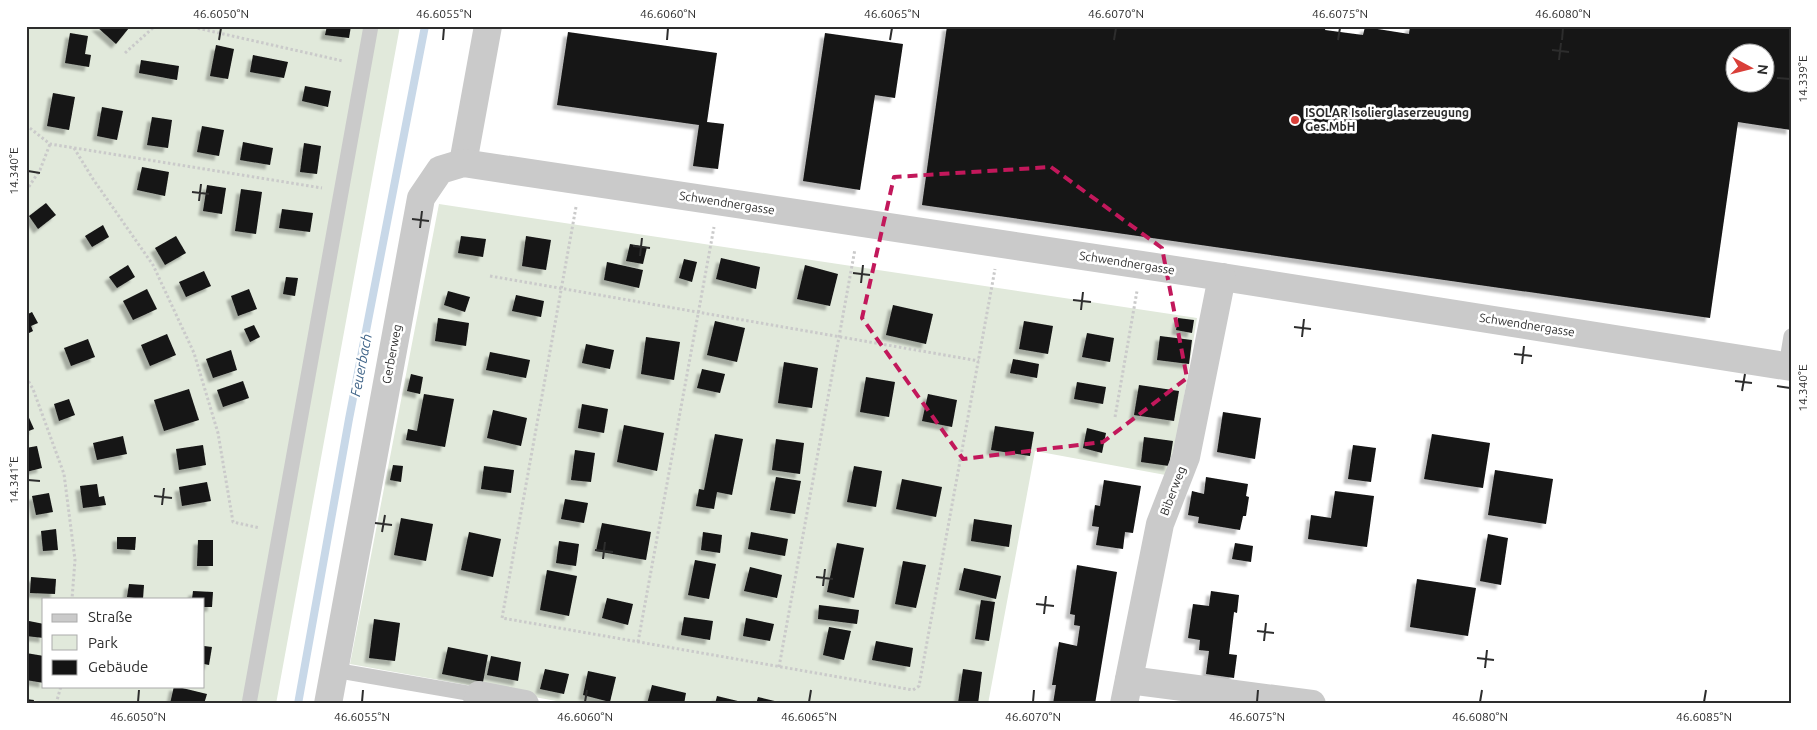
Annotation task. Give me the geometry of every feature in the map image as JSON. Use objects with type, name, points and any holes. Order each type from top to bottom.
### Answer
[{"type":"street","points":[[463,163],[488,26]]},
{"type":"street","name":"Schwendnergasse","points":[[463,163],[1222,277],[1788,367]]},
{"type":"street","name":"Gerberweg","points":[[328,704],[421,198],[440,170],[463,163]]},
{"type":"street","name":"Biberweg","points":[[1127,692],[1160,524],[1186,456],[1222,277]]},
{"type":"street","points":[[1127,692],[1312,704]]},
{"type":"street","points":[[478,699],[525,704]]},
{"type":"lane","points":[[249,704],[372,26]]},
{"type":"lane","points":[[1788,367],[1791,336]]},
{"type":"lane","points":[[334,670],[478,699]]},
{"type":"path","points":[[125,53],[155,26]]},
{"type":"path","points":[[188,26],[364,66]]},
{"type":"path","points":[[26,125],[50,144],[342,192]]},
{"type":"path","points":[[26,191],[40,170],[50,144]]},
{"type":"path","points":[[74,148],[93,180],[153,265],[194,353],[218,433],[233,522],[280,533]]},
{"type":"path","points":[[581,180],[502,618],[913,690],[917,688],[1000,244]]},
{"type":"path","points":[[638,642],[719,202]]},
{"type":"path","points":[[779,667],[860,223]]},
{"type":"path","points":[[1114,417],[1142,265]]},
{"type":"path","points":[[490,276],[979,361]]},
{"type":"path","points":[[26,377],[33,389],[64,474],[75,560],[72,598]]},
{"type":"path","points":[[56,704],[60,688]]},
{"type":"highlighted area","points":[[1051,167],[1162,248],[1187,378],[1103,442],[963,459],[862,318],[894,177]]},
{"type":"green space","points":[[26,26],[400,26],[276,704],[26,704]]},
{"type":"green space","points":[[439,204],[1197,318],[1171,476],[1035,451],[988,704],[573,704],[350,664]]},
{"type":"building","points":[[96,26],[127,26],[129,28],[116,44]]},
{"type":"building","points":[[327,26],[351,26],[349,38],[325,35]]},
{"type":"building","name":"ISOLAR Isolierglaserzeugung Ges.MbH","points":[[947,26],[1326,26],[1325,30],[1363,35],[1365,27],[1409,34],[1410,26],[1791,26],[1791,130],[1738,122],[1710,318],[922,205]]},
{"type":"building","points":[[568,32],[717,53],[707,122],[724,124],[718,169],[693,166],[699,125],[557,105]]},
{"type":"building","points":[[70,33],[88,36],[85,54],[91,55],[89,67],[65,63]]},
{"type":"building","points":[[825,33],[903,44],[895,98],[875,95],[860,190],[803,181]]},
{"type":"building","points":[[216,45],[234,49],[228,79],[210,76]]},
{"type":"building","points":[[253,55],[288,62],[284,78],[250,72]]},
{"type":"building","points":[[141,60],[179,66],[177,80],[139,73]]},
{"type":"building","points":[[305,86],[331,91],[328,107],[302,101]]},
{"type":"building","points":[[53,93],[75,97],[69,130],[47,126]]},
{"type":"building","points":[[102,107],[123,111],[117,140],[97,136]]},
{"type":"building","points":[[152,117],[172,120],[168,148],[147,145]]},
{"type":"building","points":[[202,126],[224,130],[219,156],[197,152]]},
{"type":"building","points":[[243,142],[273,148],[270,165],[240,160]]},
{"type":"building","points":[[304,143],[321,146],[317,174],[300,172]]},
{"type":"building","points":[[142,167],[169,172],[165,196],[137,190]]},
{"type":"building","points":[[207,185],[226,188],[222,214],[203,211]]},
{"type":"building","points":[[241,189],[262,192],[256,234],[235,231]]},
{"type":"building","points":[[46,203],[56,215],[38,229],[29,216]]},
{"type":"building","points":[[282,209],[313,213],[310,232],[279,228]]},
{"type":"building","points":[[103,225],[109,237],[92,247],[85,236]]},
{"type":"building","points":[[176,236],[186,253],[165,265],[155,248]]},
{"type":"building","points":[[461,236],[486,239],[483,257],[458,253]]},
{"type":"building","points":[[526,236],[551,240],[546,270],[522,266]]},
{"type":"building","points":[[630,244],[647,247],[643,264],[626,261]]},
{"type":"building","points":[[721,258],[760,267],[756,289],[716,279]]},
{"type":"building","points":[[684,259],[697,262],[692,282],[679,278]]},
{"type":"building","points":[[607,262],[643,270],[639,288],[604,280]]},
{"type":"building","points":[[128,265],[135,277],[117,288],[109,277]]},
{"type":"building","points":[[805,265],[838,274],[830,306],[797,299]]},
{"type":"building","points":[[204,271],[211,286],[186,297],[179,282]]},
{"type":"building","points":[[286,277],[298,278],[295,296],[283,294]]},
{"type":"building","points":[[147,289],[157,309],[133,320],[123,301]]},
{"type":"building","points":[[249,289],[257,309],[238,316],[231,296]]},
{"type":"building","points":[[448,291],[470,297],[465,312],[444,305]]},
{"type":"building","points":[[516,295],[544,301],[541,317],[512,311]]},
{"type":"building","points":[[893,305],[933,314],[926,344],[886,335]]},
{"type":"building","points":[[32,312],[38,323],[31,326],[33,331],[27,334],[26,315]]},
{"type":"building","points":[[438,318],[469,323],[466,346],[435,341]]},
{"type":"building","points":[[1178,318],[1194,320],[1192,333],[1176,330]]},
{"type":"building","points":[[715,321],[745,328],[737,362],[707,355]]},
{"type":"building","points":[[1024,321],[1053,326],[1048,354],[1019,349]]},
{"type":"building","points":[[254,325],[260,337],[250,342],[244,329]]},
{"type":"building","points":[[1087,333],[1114,338],[1110,362],[1082,357]]},
{"type":"building","points":[[167,334],[176,355],[150,366],[141,345]]},
{"type":"building","points":[[1160,336],[1192,340],[1189,364],[1157,360]]},
{"type":"building","points":[[646,337],[680,342],[674,380],[641,374]]},
{"type":"building","points":[[88,339],[95,357],[71,366],[64,348]]},
{"type":"building","points":[[586,344],[614,350],[610,369],[582,363]]},
{"type":"building","points":[[231,350],[237,370],[213,378],[206,359]]},
{"type":"building","points":[[490,352],[530,360],[526,378],[486,370]]},
{"type":"building","points":[[1013,359],[1039,364],[1037,378],[1010,373]]},
{"type":"building","points":[[784,362],[818,368],[812,408],[778,403]]},
{"type":"building","points":[[702,369],[725,374],[720,393],[697,388]]},
{"type":"building","points":[[411,374],[423,377],[420,394],[407,391]]},
{"type":"building","points":[[866,377],[895,382],[889,417],[860,412]]},
{"type":"building","points":[[243,381],[249,398],[223,407],[217,390]]},
{"type":"building","points":[[1077,382],[1106,387],[1103,404],[1074,399]]},
{"type":"building","points":[[1139,385],[1179,391],[1174,421],[1134,415]]},
{"type":"building","points":[[189,389],[199,420],[164,431],[154,400]]},
{"type":"building","points":[[424,394],[454,399],[445,447],[406,440],[408,429],[417,431]]},
{"type":"building","points":[[928,394],[957,400],[952,427],[922,421]]},
{"type":"building","points":[[69,399],[75,415],[59,421],[54,404]]},
{"type":"building","points":[[582,404],[608,409],[604,433],[578,428]]},
{"type":"building","points":[[493,410],[527,418],[521,446],[487,438]]},
{"type":"building","points":[[26,411],[34,429],[26,432]]},
{"type":"building","points":[[1223,412],[1261,418],[1255,459],[1217,452]]},
{"type":"building","points":[[624,425],[664,433],[657,471],[617,462]]},
{"type":"building","points":[[995,426],[1034,432],[1030,456],[991,450]]},
{"type":"building","points":[[1087,428],[1106,433],[1102,453],[1083,448]]},
{"type":"building","points":[[715,434],[743,439],[732,495],[717,492],[714,509],[696,506],[699,489],[704,490]]},
{"type":"building","points":[[1432,434],[1490,443],[1483,488],[1424,479]]},
{"type":"building","points":[[123,436],[127,454],[97,460],[93,443]]},
{"type":"building","points":[[1144,437],[1173,441],[1169,466],[1141,462]]},
{"type":"building","points":[[776,439],[804,443],[800,474],[772,470]]},
{"type":"building","points":[[203,445],[206,465],[179,470],[176,449]]},
{"type":"building","points":[[1353,445],[1376,448],[1371,482],[1348,479]]},
{"type":"building","points":[[37,446],[42,468],[26,472],[26,448]]},
{"type":"building","points":[[575,450],[595,453],[591,482],[571,480]]},
{"type":"building","points":[[393,465],[403,466],[401,482],[390,480]]},
{"type":"building","points":[[484,466],[514,470],[511,493],[481,489]]},
{"type":"building","points":[[854,466],[882,471],[876,507],[847,502]]},
{"type":"building","points":[[1495,470],[1553,479],[1546,524],[1488,515]]},
{"type":"building","points":[[776,477],[801,481],[795,514],[770,510]]},
{"type":"building","points":[[1206,477],[1248,484],[1246,496],[1249,497],[1246,516],[1243,516],[1240,530],[1198,523],[1199,517],[1188,515],[1192,491],[1204,494]]},
{"type":"building","points":[[902,479],[942,487],[936,517],[896,509]]},
{"type":"building","points":[[1104,480],[1141,486],[1133,533],[1125,532],[1123,549],[1096,545],[1099,527],[1092,526],[1095,505],[1100,506]]},
{"type":"building","points":[[207,482],[211,501],[182,506],[179,487]]},
{"type":"building","points":[[97,484],[99,497],[104,496],[106,505],[83,508],[80,486]]},
{"type":"building","points":[[1335,491],[1374,496],[1367,547],[1308,539],[1311,515],[1331,518]]},
{"type":"building","points":[[49,493],[53,512],[36,515],[32,496]]},
{"type":"building","points":[[565,499],[588,503],[584,523],[561,519]]},
{"type":"building","points":[[401,518],[433,524],[426,561],[394,555]]},
{"type":"building","points":[[974,519],[1012,525],[1009,547],[971,541]]},
{"type":"building","points":[[602,523],[651,532],[646,560],[596,551]]},
{"type":"building","points":[[56,529],[58,550],[43,551],[41,531]]},
{"type":"building","points":[[469,532],[501,539],[493,577],[461,570]]},
{"type":"building","points":[[703,532],[722,535],[720,553],[701,550]]},
{"type":"building","points":[[751,532],[788,539],[785,556],[748,549]]},
{"type":"building","points":[[1488,534],[1508,538],[1501,585],[1480,581]]},
{"type":"building","points":[[117,537],[136,537],[135,550],[117,549]]},
{"type":"building","points":[[198,540],[213,540],[213,566],[197,566]]},
{"type":"building","points":[[559,541],[579,544],[576,566],[556,563]]},
{"type":"building","points":[[837,543],[864,548],[854,598],[827,592]]},
{"type":"building","points":[[1235,543],[1253,546],[1251,562],[1232,559]]},
{"type":"building","points":[[695,560],[716,564],[709,599],[688,595]]},
{"type":"building","points":[[903,561],[926,565],[916,608],[895,604]]},
{"type":"building","points":[[1077,565],[1117,572],[1095,704],[1053,704],[1056,685],[1052,685],[1059,642],[1077,646],[1080,626],[1074,625],[1075,615],[1070,614]]},
{"type":"building","points":[[750,567],[782,575],[777,598],[744,591]]},
{"type":"building","points":[[964,568],[1001,576],[996,599],[959,590]]},
{"type":"building","points":[[547,570],[577,576],[569,616],[540,610]]},
{"type":"building","points":[[31,577],[56,579],[55,594],[30,593]]},
{"type":"building","points":[[1417,579],[1476,588],[1468,636],[1410,627]]},
{"type":"building","points":[[129,584],[144,585],[143,598],[127,597]]},
{"type":"building","points":[[193,591],[213,592],[212,607],[205,607],[205,598],[192,598]]},
{"type":"building","points":[[1211,591],[1239,595],[1237,613],[1234,612],[1229,654],[1237,655],[1234,678],[1206,674],[1209,651],[1199,650],[1200,640],[1188,638],[1193,604],[1209,606]]},
{"type":"building","points":[[607,598],[633,604],[628,625],[602,618]]},
{"type":"building","points":[[981,600],[995,602],[989,641],[975,639]]},
{"type":"building","points":[[819,605],[859,610],[857,624],[818,619]]},
{"type":"building","points":[[684,617],[713,621],[710,640],[681,635]]},
{"type":"building","points":[[746,618],[774,624],[770,641],[743,636]]},
{"type":"building","points":[[374,619],[400,623],[395,661],[369,658]]},
{"type":"building","points":[[29,621],[42,624],[42,638],[26,636]]},
{"type":"building","points":[[829,627],[851,631],[844,660],[823,655]]},
{"type":"building","points":[[876,641],[913,648],[910,667],[872,660]]},
{"type":"building","points":[[205,646],[212,647],[209,665],[205,664]]},
{"type":"building","points":[[448,647],[488,655],[483,682],[442,674]]},
{"type":"building","points":[[26,653],[42,656],[42,683],[26,680]]},
{"type":"building","points":[[491,656],[521,662],[518,681],[487,675]]},
{"type":"building","points":[[545,669],[569,674],[564,694],[540,689]]},
{"type":"building","points":[[963,669],[982,672],[978,704],[958,703]]},
{"type":"building","points":[[588,671],[616,677],[610,702],[583,695]]},
{"type":"building","points":[[652,685],[686,693],[684,704],[647,704]]},
{"type":"building","points":[[174,688],[182,688],[207,694],[204,704],[170,704]]},
{"type":"building","points":[[717,696],[746,703],[746,704],[715,704]]},
{"type":"building","points":[[758,697],[783,703],[783,704],[756,704]]},
{"type":"building","points":[[26,699],[34,700],[33,704],[26,704]]},
{"type":"waterway","name":"Feuerbach","points":[[298,704],[349,419],[425,26]]},
{"type":"place","name":"ISOLAR Isolierglaserzeugung Ges.MbH","points":[[1295,120]]}]
